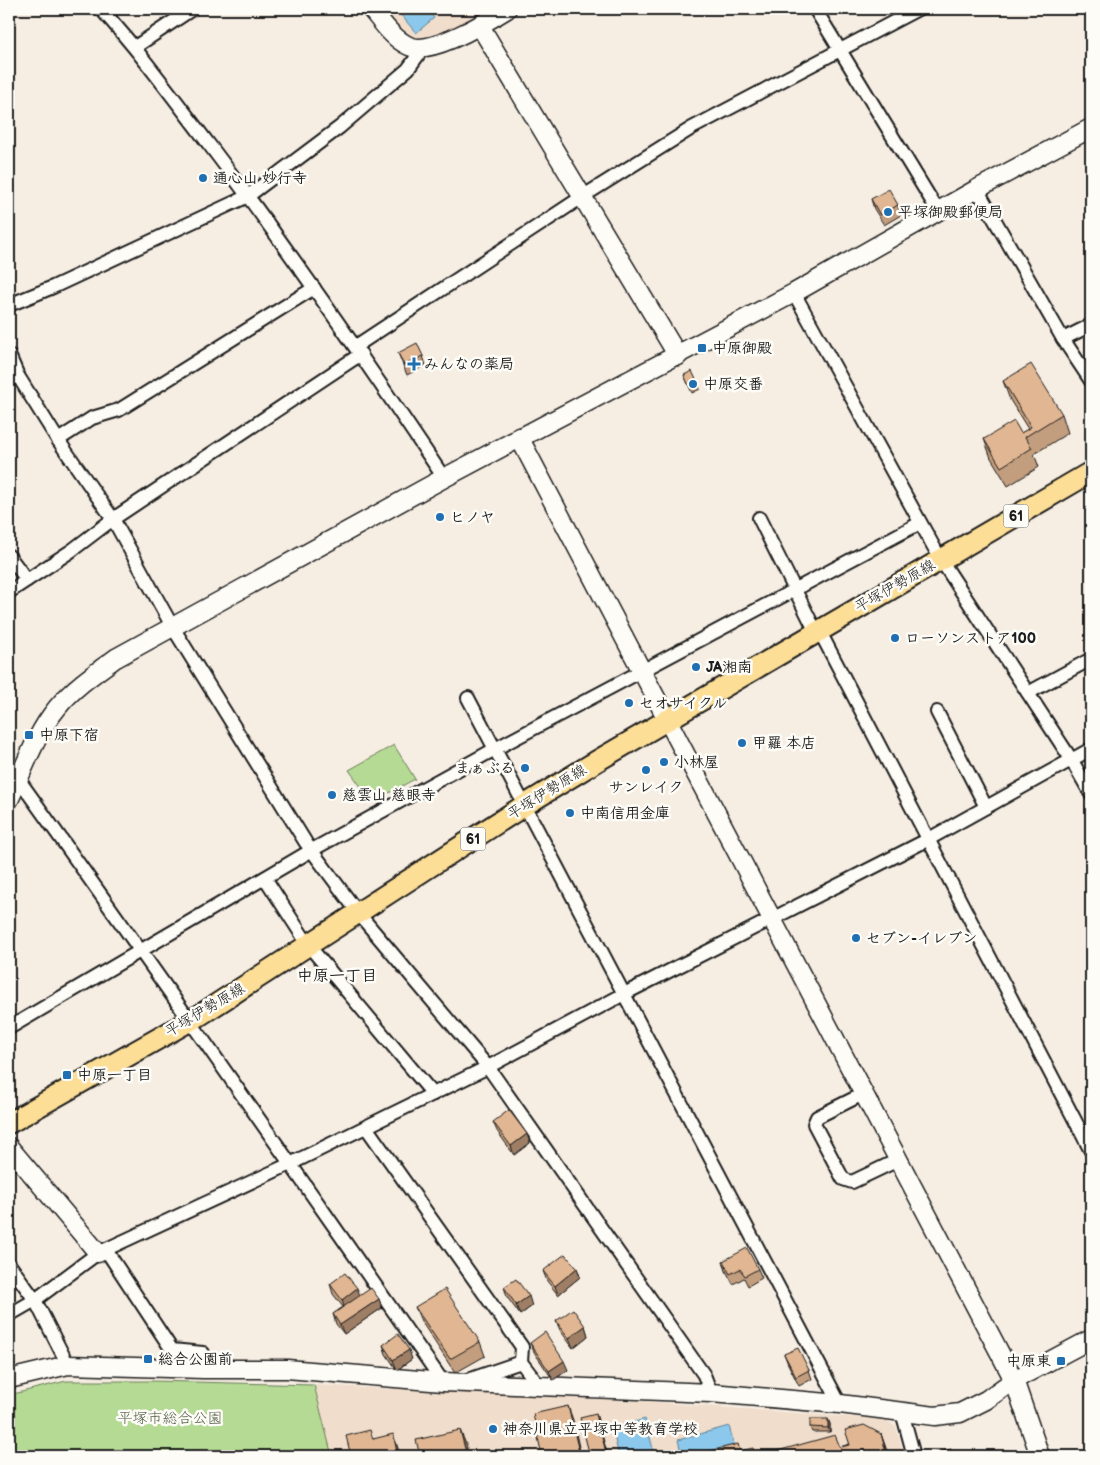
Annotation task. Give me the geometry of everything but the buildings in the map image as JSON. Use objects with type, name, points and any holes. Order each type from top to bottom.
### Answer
[{"type":"main road","name":"平塚伊勢原線","points":[[9,1123],[191,1020],[359,914],[525,805],[667,719],[1091,472]]},
{"type":"street","points":[[101,9],[135,47],[248,196],[359,350],[444,478]]},
{"type":"street","points":[[135,47],[192,9]]},
{"type":"street","points":[[371,9],[396,39],[410,47],[424,47],[480,26],[507,9]]},
{"type":"street","points":[[815,9],[938,211]]},
{"type":"street","points":[[9,592],[582,197],[692,128],[918,9]]},
{"type":"street","points":[[480,26],[678,356]]},
{"type":"street","points":[[9,305],[53,287],[248,196],[340,127],[408,69],[424,47]]},
{"type":"street","points":[[9,800],[14,775],[57,708],[76,688],[116,658],[519,437],[678,356],[794,293],[977,189],[1091,128]]},
{"type":"street","points":[[977,189],[1064,339],[1091,381]]},
{"type":"street","points":[[58,440],[92,418],[119,410],[314,288]]},
{"type":"street","points":[[794,293],[941,560],[1071,759],[1091,794]]},
{"type":"street","points":[[1064,339],[1091,325]]},
{"type":"street","points":[[9,355],[18,376],[58,440],[114,519],[172,626],[312,850],[359,914],[488,1067],[704,1375],[711,1394]]},
{"type":"street","points":[[519,437],[1014,1380],[1040,1456]]},
{"type":"street","points":[[759,518],[795,590],[1091,1150]]},
{"type":"street","points":[[9,1028],[312,850],[496,748],[920,522]]},
{"type":"street","points":[[9,556],[27,580]]},
{"type":"street","points":[[1028,693],[1091,659]]},
{"type":"street","points":[[468,698],[840,1404]]},
{"type":"street","points":[[938,712],[986,807]]},
{"type":"street","points":[[9,1315],[35,1300],[102,1252],[290,1164],[488,1067],[624,994],[927,840],[1091,749]]},
{"type":"street","points":[[14,775],[142,950],[443,1382]]},
{"type":"street","points":[[265,878],[309,946],[433,1094]]},
{"type":"street","points":[[864,1094],[817,1117],[814,1124],[818,1132],[843,1179],[852,1182],[898,1160]]},
{"type":"street","points":[[366,1127],[522,1346],[521,1362],[540,1387]]},
{"type":"street","points":[[9,1147],[102,1252],[172,1350],[203,1352],[203,1369]]},
{"type":"street","points":[[9,1264],[35,1300],[68,1365]]},
{"type":"street","points":[[9,1379],[68,1365],[203,1369],[287,1369],[443,1382],[711,1394],[840,1404],[935,1416],[960,1413],[986,1400],[1014,1380],[1091,1339]]},
{"type":"street","points":[[461,1382],[521,1362]]},
{"type":"street","points":[[902,1412],[914,1456]]},
{"type":"shaded area","points":[[377,9],[495,9],[461,28],[425,41],[409,41]]},
{"type":"shaded area","name":"神奈川県立平塚中等教育学校","points":[[314,1385],[653,1402],[886,1420],[896,1427],[904,1456],[332,1456]]},
{"type":"green space","points":[[394,745],[415,779],[372,802],[349,770]]},
{"type":"green space","name":"平塚市総合公園","points":[[66,1381],[314,1385],[332,1456],[9,1456],[9,1395]]},
{"type":"water","points":[[396,9],[427,9],[434,18],[416,33]]},
{"type":"water","points":[[645,1419],[655,1456],[619,1456],[612,1428]]},
{"type":"water","points":[[729,1426],[736,1452],[723,1456],[682,1456],[678,1440]]},
{"type":"place","name":"通心山 妙行寺","points":[[203,178]]},
{"type":"place","name":"平塚御殿郵便局","points":[[888,212]]},
{"type":"place","name":"中原御殿","points":[[702,348]]},
{"type":"place","name":"みんなの薬局","points":[[414,364]]},
{"type":"place","name":"中原交番","points":[[693,384]]},
{"type":"place","name":"ヒノヤ","points":[[440,517]]},
{"type":"place","name":"ローソンストア100","points":[[895,638]]},
{"type":"place","name":"JA湘南","points":[[696,667]]},
{"type":"place","name":"セオサイクル","points":[[629,703]]},
{"type":"place","name":"中原下宿","points":[[29,735]]},
{"type":"place","name":"甲羅 本店","points":[[742,743]]},
{"type":"place","name":"小林屋","points":[[664,762]]},
{"type":"place","name":"まぁぶる","points":[[525,768]]},
{"type":"place","name":"サンレイク","points":[[646,770]]},
{"type":"place","name":"慈雲山 慈眼寺","points":[[332,795]]},
{"type":"place","name":"中南信用金庫","points":[[570,813]]},
{"type":"place","name":"セブン-イレブン","points":[[856,938]]},
{"type":"place","name":"中原一丁目","points":[[67,1075]]},
{"type":"place","name":"総合公園前","points":[[148,1359]]},
{"type":"place","name":"中原東","points":[[1061,1361]]},
{"type":"place","name":"神奈川県立平塚中等教育学校","points":[[493,1429]]},
{"type":"district","name":"中原一丁目","points":[[337,976]]}]
